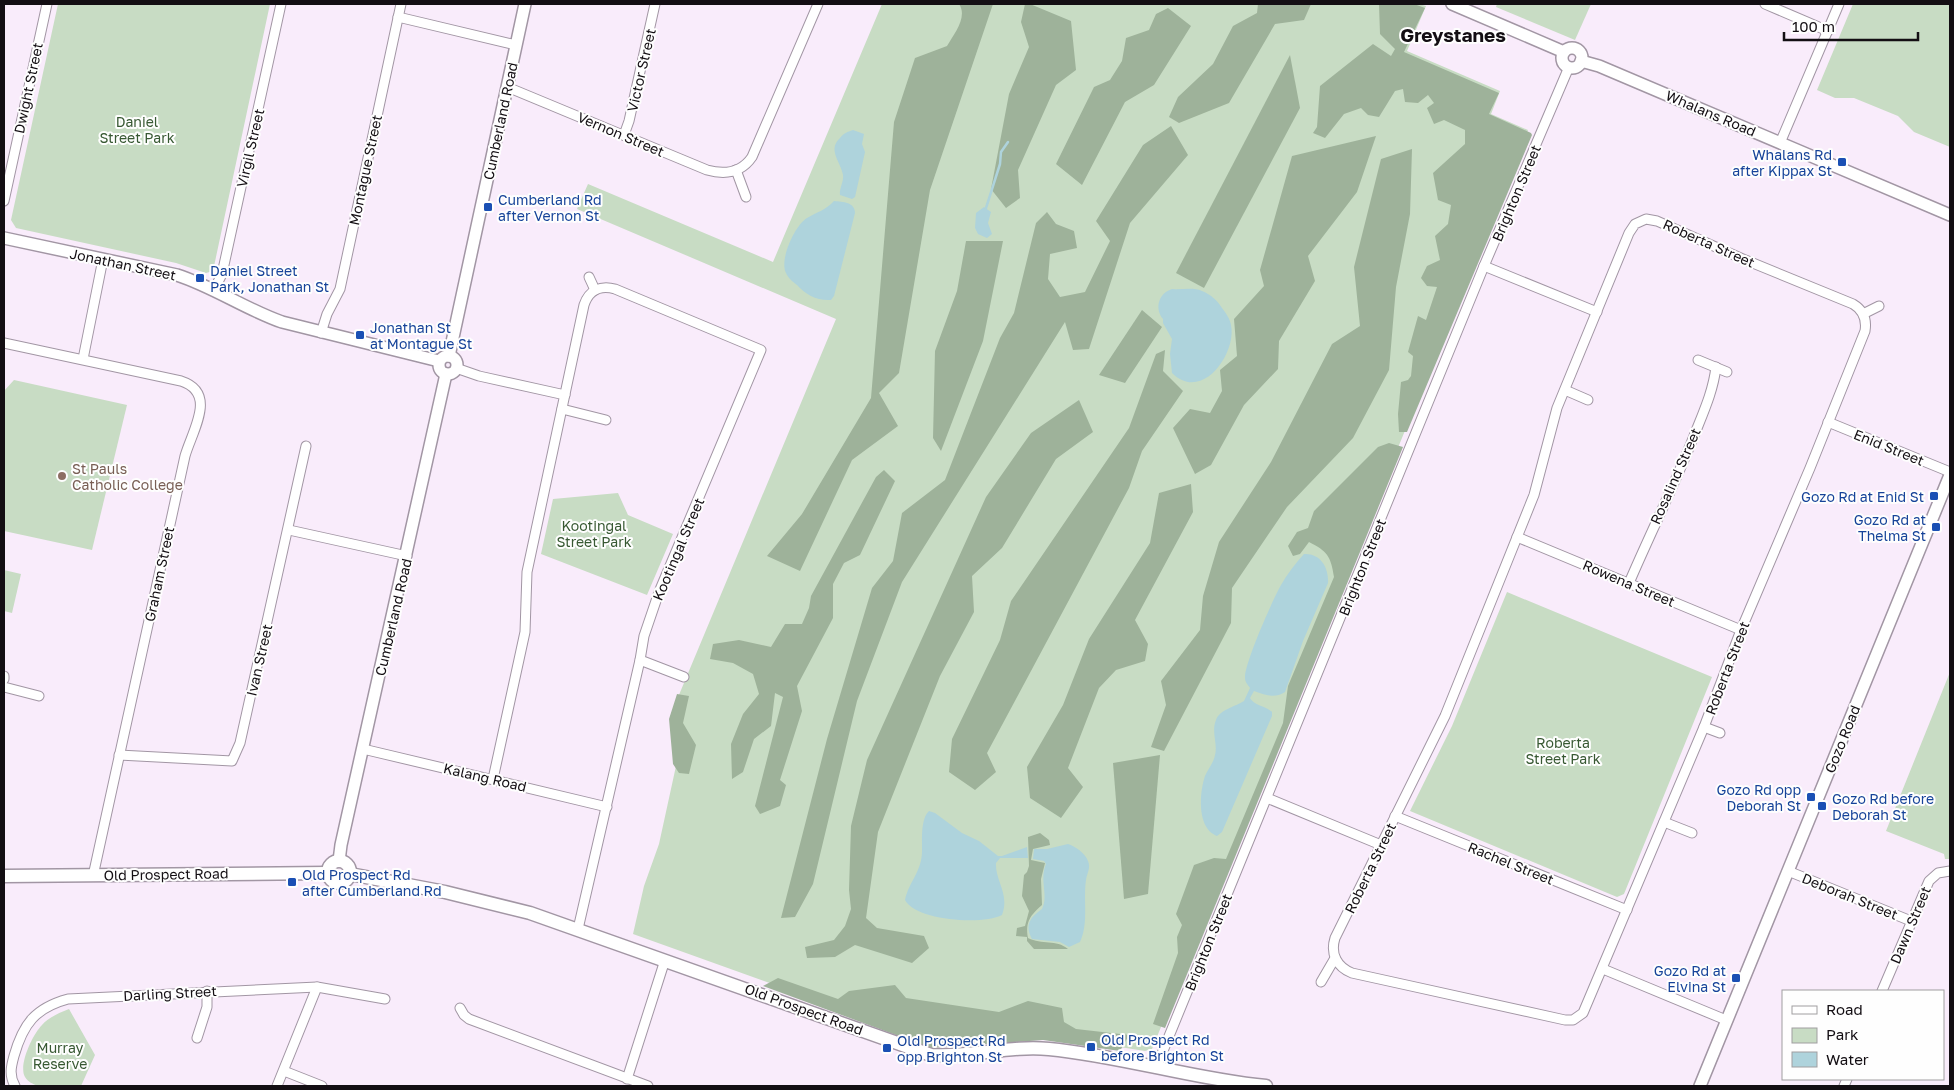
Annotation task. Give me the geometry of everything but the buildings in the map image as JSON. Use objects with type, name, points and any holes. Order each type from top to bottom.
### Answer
[{"type":"main road","points":[[339,861],[347,864],[350,874],[346,881],[338,883],[331,880],[328,873],[330,866],[339,861]]},
{"type":"main road","name":"Old Prospect Road","points":[[4,876],[328,873]]},
{"type":"main road","name":"Old Prospect Road","points":[[350,874],[499,904],[578,929],[931,1055],[1049,1049],[1250,1085],[1266,1086]]},
{"type":"street","name":"Dwight Street","points":[[4,201],[47,4]]},
{"type":"street","name":"Virgil Street","points":[[214,290],[222,274],[281,4]]},
{"type":"street","name":"Montague Street","points":[[321,333],[327,314],[340,289],[401,4]]},
{"type":"street","name":"Cumberland Road","points":[[444,358],[525,4]]},
{"type":"street","name":"Victor Street","points":[[624,135],[629,121],[655,4]]},
{"type":"street","points":[[746,197],[736,170],[746,165],[752,157],[818,4]]},
{"type":"street","points":[[1452,4],[1564,52]]},
{"type":"street","points":[[1765,4],[1828,30]]},
{"type":"street","points":[[1780,143],[1839,4]]},
{"type":"street","points":[[398,17],[516,45]]},
{"type":"street","points":[[1571,48],[1577,49],[1581,54],[1581,61],[1576,67],[1569,67],[1563,60],[1564,52],[1571,48]]},
{"type":"street","name":"Whalans Road","points":[[1581,61],[1599,66],[1950,215]]},
{"type":"street","name":"Brighton Street","points":[[1156,1068],[1484,266],[1569,67]]},
{"type":"street","name":"Vernon Street","points":[[507,87],[707,170],[721,173],[736,170]]},
{"type":"street","name":"Roberta Street","points":[[1646,219],[1657,220],[1743,259],[1853,304],[1863,314],[1866,322],[1865,331],[1741,630],[1704,727],[1603,970],[1579,1021],[1565,1020],[1352,973],[1342,968],[1335,958],[1334,946],[1335,938],[1445,716],[1534,495],[1555,413],[1597,312],[1629,233],[1638,221],[1646,219]]},
{"type":"street","name":"Jonathan Street","points":[[4,238],[177,275],[214,290],[270,318],[321,333],[444,358]]},
{"type":"street","points":[[4,342],[82,359],[103,259]]},
{"type":"street","points":[[1484,266],[1597,312]]},
{"type":"street","points":[[493,779],[525,632],[527,572],[584,305],[588,297],[595,290],[589,278]]},
{"type":"street","name":"Kootingal Street","points":[[578,929],[644,636],[659,592],[761,350],[615,289],[606,287],[595,290]]},
{"type":"street","points":[[1863,314],[1879,306]]},
{"type":"street","points":[[451,371],[456,360],[444,358],[439,369],[565,395]]},
{"type":"street","name":"Graham Street","points":[[82,359],[184,382],[196,390],[201,399],[200,410],[185,456],[93,876]]},
{"type":"street","points":[[1698,360],[1727,372]]},
{"type":"street","name":"Rosalind Street","points":[[1629,583],[1648,537],[1678,475],[1712,391],[1716,367]]},
{"type":"street","name":"Cumberland Road","points":[[339,861],[406,556],[451,371]]},
{"type":"street","points":[[1565,390],[1588,400]]},
{"type":"street","points":[[562,410],[606,420]]},
{"type":"street","name":"Enid Street","points":[[1828,422],[1950,475]]},
{"type":"street","name":"Ivan Street","points":[[119,755],[232,761],[240,743],[289,530],[306,446]]},
{"type":"street","name":"Gozo Road","points":[[1700,1086],[1950,475]]},
{"type":"street","points":[[289,530],[406,556]]},
{"type":"street","name":"Rowena Street","points":[[1517,537],[1741,630]]},
{"type":"street","points":[[640,660],[684,678]]},
{"type":"street","points":[[4,687],[39,696]]},
{"type":"street","points":[[1704,727],[1720,733]]},
{"type":"street","name":"Kalang Road","points":[[363,749],[607,807]]},
{"type":"street","points":[[1267,798],[1381,844]]},
{"type":"street","name":"Rachel Street","points":[[1395,816],[1627,910]]},
{"type":"street","points":[[1664,822],[1692,834]]},
{"type":"street","name":"Deborah Street","points":[[1788,871],[1911,921]]},
{"type":"street","name":"Dawn Street","points":[[1882,990],[1929,881],[1938,873],[1950,871]]},
{"type":"street","name":"Roberta Street","points":[[1321,982],[1335,958]]},
{"type":"street","points":[[627,1080],[665,960]]},
{"type":"street","points":[[1603,970],[1726,1020]]},
{"type":"street","points":[[277,1086],[318,986]]},
{"type":"street","name":"Darling Street","points":[[14,1086],[11,1070],[22,1032],[30,1020],[46,1007],[60,1001],[76,998],[318,986],[385,999]]},
{"type":"street","points":[[197,1038],[207,1007],[207,991]]},
{"type":"street","points":[[460,1008],[462,1013],[469,1019],[627,1080],[648,1086]]},
{"type":"street","points":[[284,1071],[322,1086]]},
{"type":"green space","name":"Daniel Street Park","points":[[58,4],[270,4],[213,271],[206,273],[176,263],[16,228],[11,220]]},
{"type":"green space","points":[[882,4],[1419,4],[1426,6],[1407,51],[1500,91],[1491,114],[1528,130],[1152,1049],[1145,1051],[1025,1032],[939,1044],[633,934],[644,886],[659,844],[676,766],[671,714],[836,319],[577,209],[588,184],[773,262]]},
{"type":"green space","points":[[959,4],[993,4],[930,190],[899,373],[879,393],[898,426],[852,460],[800,571],[767,556],[802,514],[871,398],[894,122],[915,58],[947,46],[961,20],[962,14]]},
{"type":"green space","points":[[1025,4],[1030,4],[1071,21],[1076,70],[1056,85],[1018,170],[1020,198],[1006,208],[991,189],[1009,94],[1029,47],[1021,22]]},
{"type":"green space","points":[[1258,4],[1311,4],[1304,20],[1275,24],[1229,103],[1179,123],[1169,117],[1178,97],[1213,64],[1233,26],[1257,13]]},
{"type":"green space","points":[[1379,4],[1414,4],[1425,8],[1404,52],[1499,93],[1489,114],[1532,135],[1407,432],[1399,432],[1398,414],[1401,382],[1408,380],[1411,376],[1413,356],[1408,352],[1418,316],[1426,320],[1437,287],[1427,286],[1421,278],[1427,266],[1440,260],[1435,236],[1448,224],[1451,205],[1438,200],[1433,173],[1465,144],[1465,130],[1444,120],[1434,124],[1427,108],[1434,103],[1428,95],[1418,103],[1405,102],[1403,89],[1395,91],[1379,117],[1368,115],[1361,108],[1344,114],[1325,138],[1313,133],[1317,127],[1320,86],[1373,44],[1391,56],[1395,49],[1380,34]]},
{"type":"green space","points":[[1497,4],[1591,4],[1575,40],[1496,7]]},
{"type":"green space","points":[[1853,4],[1950,4],[1950,147],[1914,132],[1898,116],[1854,98],[1835,98],[1817,90]]},
{"type":"green space","points":[[1168,8],[1191,26],[1154,85],[1125,102],[1082,185],[1056,164],[1094,87],[1110,80],[1122,61],[1126,38],[1149,30],[1156,14]]},
{"type":"green space","points":[[1290,55],[1300,108],[1204,288],[1176,273]]},
{"type":"green space","points":[[1171,126],[1188,155],[1130,223],[1089,349],[1073,350],[1065,322],[902,582],[857,701],[813,884],[795,917],[781,918],[827,739],[872,588],[893,561],[902,513],[945,480],[1000,338],[1014,313],[1036,223],[1047,212],[1056,224],[1074,231],[1077,248],[1050,254],[1048,279],[1060,297],[1085,292],[1110,241],[1096,221],[1143,145]]},
{"type":"green space","points":[[1376,136],[1357,192],[1308,256],[1315,281],[1279,341],[1278,369],[1244,405],[1211,465],[1195,474],[1173,428],[1190,409],[1210,413],[1222,391],[1220,370],[1237,356],[1234,319],[1264,286],[1260,270],[1292,156]]},
{"type":"green space","points":[[1412,149],[1410,214],[1396,287],[1389,370],[1353,438],[1287,507],[1232,588],[1231,623],[1164,751],[1151,747],[1166,705],[1161,681],[1200,630],[1203,596],[1219,542],[1271,462],[1332,344],[1360,326],[1354,267],[1381,159]]},
{"type":"green space","points":[[966,241],[1003,241],[983,341],[941,451],[933,438],[935,351],[957,291]]},
{"type":"green space","points":[[1142,310],[1162,327],[1125,383],[1099,375]]},
{"type":"green space","points":[[1165,350],[1163,371],[1183,391],[1142,451],[1129,488],[987,753],[996,772],[975,790],[949,772],[952,739],[1000,640],[1011,601],[1129,428],[1156,354]]},
{"type":"green space","name":"St Pauls Catholic College","points":[[14,380],[127,405],[92,550],[4,531],[4,391]]},
{"type":"green space","points":[[1079,400],[1093,432],[1056,459],[1002,548],[972,576],[974,612],[940,676],[878,832],[866,918],[877,928],[924,936],[929,948],[912,963],[855,945],[835,957],[807,958],[805,947],[834,940],[845,926],[851,909],[849,890],[851,826],[867,760],[986,497],[1031,433]]},
{"type":"green space","points":[[1389,443],[1403,447],[1165,1028],[1153,1024],[1178,953],[1177,937],[1182,925],[1176,914],[1194,865],[1214,858],[1226,859],[1283,723],[1288,686],[1334,577],[1330,559],[1320,548],[1309,542],[1300,554],[1293,556],[1288,546],[1297,532],[1308,528],[1314,511],[1378,447]]},
{"type":"green space","points":[[884,470],[895,481],[860,555],[844,563],[833,584],[833,618],[797,686],[802,711],[780,780],[786,785],[780,806],[760,814],[755,806],[783,697],[775,693],[771,726],[754,739],[743,772],[732,779],[731,744],[743,714],[759,694],[753,674],[733,663],[710,659],[713,644],[739,640],[771,647],[785,624],[802,624],[809,608],[811,596],[876,477]]},
{"type":"green space","points":[[1191,484],[1193,512],[1135,620],[1148,644],[1145,661],[1116,670],[1099,688],[1068,768],[1083,787],[1061,818],[1030,798],[1027,767],[1063,705],[1089,639],[1150,543],[1159,493]]},
{"type":"green space","name":"Kootingal Street Park","points":[[618,493],[628,515],[673,534],[647,595],[541,554],[553,499]]},
{"type":"green space","points":[[4,570],[21,574],[12,613],[4,611]]},
{"type":"green space","name":"Roberta Street Park","points":[[1507,592],[1712,677],[1624,894],[1617,897],[1410,811],[1452,726]]},
{"type":"green space","points":[[1950,672],[1950,859],[1945,859],[1944,854],[1886,831]]},
{"type":"green space","points":[[677,694],[689,696],[683,723],[696,745],[689,774],[679,773],[673,764],[669,719]]},
{"type":"green space","points":[[1160,755],[1148,894],[1124,899],[1113,763]]},
{"type":"green space","points":[[1040,833],[1049,840],[1050,845],[1033,849],[1031,860],[1045,863],[1041,879],[1042,905],[1028,923],[1028,938],[1059,944],[1068,949],[1034,949],[1027,941],[1027,937],[1016,936],[1017,928],[1025,926],[1029,911],[1022,896],[1024,875],[1029,866],[1028,837]]},
{"type":"green space","points":[[778,978],[838,999],[849,991],[895,985],[906,998],[999,1012],[1028,1001],[1062,1008],[1064,1022],[1076,1029],[1129,1035],[1120,1051],[1043,1040],[931,1048],[763,986]]},
{"type":"green space","name":"Murray Reserve","points":[[69,1009],[95,1055],[81,1086],[38,1086],[29,1082],[23,1072],[23,1065],[27,1050],[38,1029],[54,1016]]},
{"type":"water","points":[[853,130],[864,134],[862,144],[865,152],[855,197],[852,199],[840,195],[843,175],[836,156],[835,147],[843,135]]},
{"type":"water","points":[[834,201],[845,202],[851,205],[855,213],[834,296],[831,300],[826,300],[816,298],[804,292],[788,277],[784,267],[789,243],[802,222],[825,209]]},
{"type":"water","points":[[984,207],[991,212],[988,223],[992,234],[987,238],[978,234],[975,228],[976,213]]},
{"type":"water","points":[[1172,289],[1195,289],[1208,294],[1218,303],[1230,323],[1229,349],[1223,360],[1215,371],[1195,382],[1183,381],[1172,373],[1170,354],[1172,339],[1163,323],[1158,306],[1161,297]]},
{"type":"water","points":[[1304,554],[1315,556],[1322,562],[1327,572],[1328,583],[1303,641],[1285,692],[1274,696],[1254,691],[1250,698],[1272,712],[1272,716],[1222,832],[1217,836],[1210,832],[1206,826],[1201,810],[1203,783],[1215,755],[1214,729],[1216,720],[1221,713],[1244,701],[1250,688],[1245,679],[1246,671],[1260,632],[1281,585],[1291,569]]},
{"type":"water","points":[[929,811],[935,813],[962,833],[979,841],[998,856],[1027,847],[1028,858],[1000,858],[996,863],[1004,901],[1002,915],[980,920],[936,917],[922,913],[905,900],[922,856],[923,823]]},
{"type":"water","points":[[1068,844],[1077,848],[1087,858],[1089,864],[1085,888],[1083,935],[1080,942],[1069,947],[1060,942],[1032,939],[1029,929],[1030,921],[1042,909],[1045,899],[1043,876],[1046,864],[1044,861],[1033,859],[1034,849],[1047,849]]},
{"type":"waterway","points":[[986,208],[1000,164],[1001,152],[1008,142]]},
{"type":"place","name":"Whalans Rd after Kippax St","points":[[1842,162]]},
{"type":"place","name":"Cumberland Rd after Vernon St","points":[[488,207]]},
{"type":"place","name":"Daniel Street Park, Jonathan St","points":[[200,278]]},
{"type":"place","name":"Jonathan St at Montague St","points":[[360,335]]},
{"type":"place","name":"St Pauls Catholic College","points":[[62,476]]},
{"type":"place","name":"Gozo Rd at Enid St","points":[[1934,496]]},
{"type":"place","name":"Gozo Rd at Thelma St","points":[[1936,527]]},
{"type":"place","name":"Gozo Rd opp Deborah St","points":[[1811,797]]},
{"type":"place","name":"Gozo Rd before Deborah St","points":[[1822,806]]},
{"type":"place","name":"Old Prospect Rd after Cumberland Rd","points":[[292,882]]},
{"type":"place","name":"Gozo Rd at Elvina St","points":[[1736,978]]},
{"type":"place","name":"Old Prospect Rd before Brighton St","points":[[1091,1047]]},
{"type":"place","name":"Old Prospect Rd opp Brighton St","points":[[887,1048]]},
{"type":"district","name":"Greystanes","points":[[1453,34]]}]
